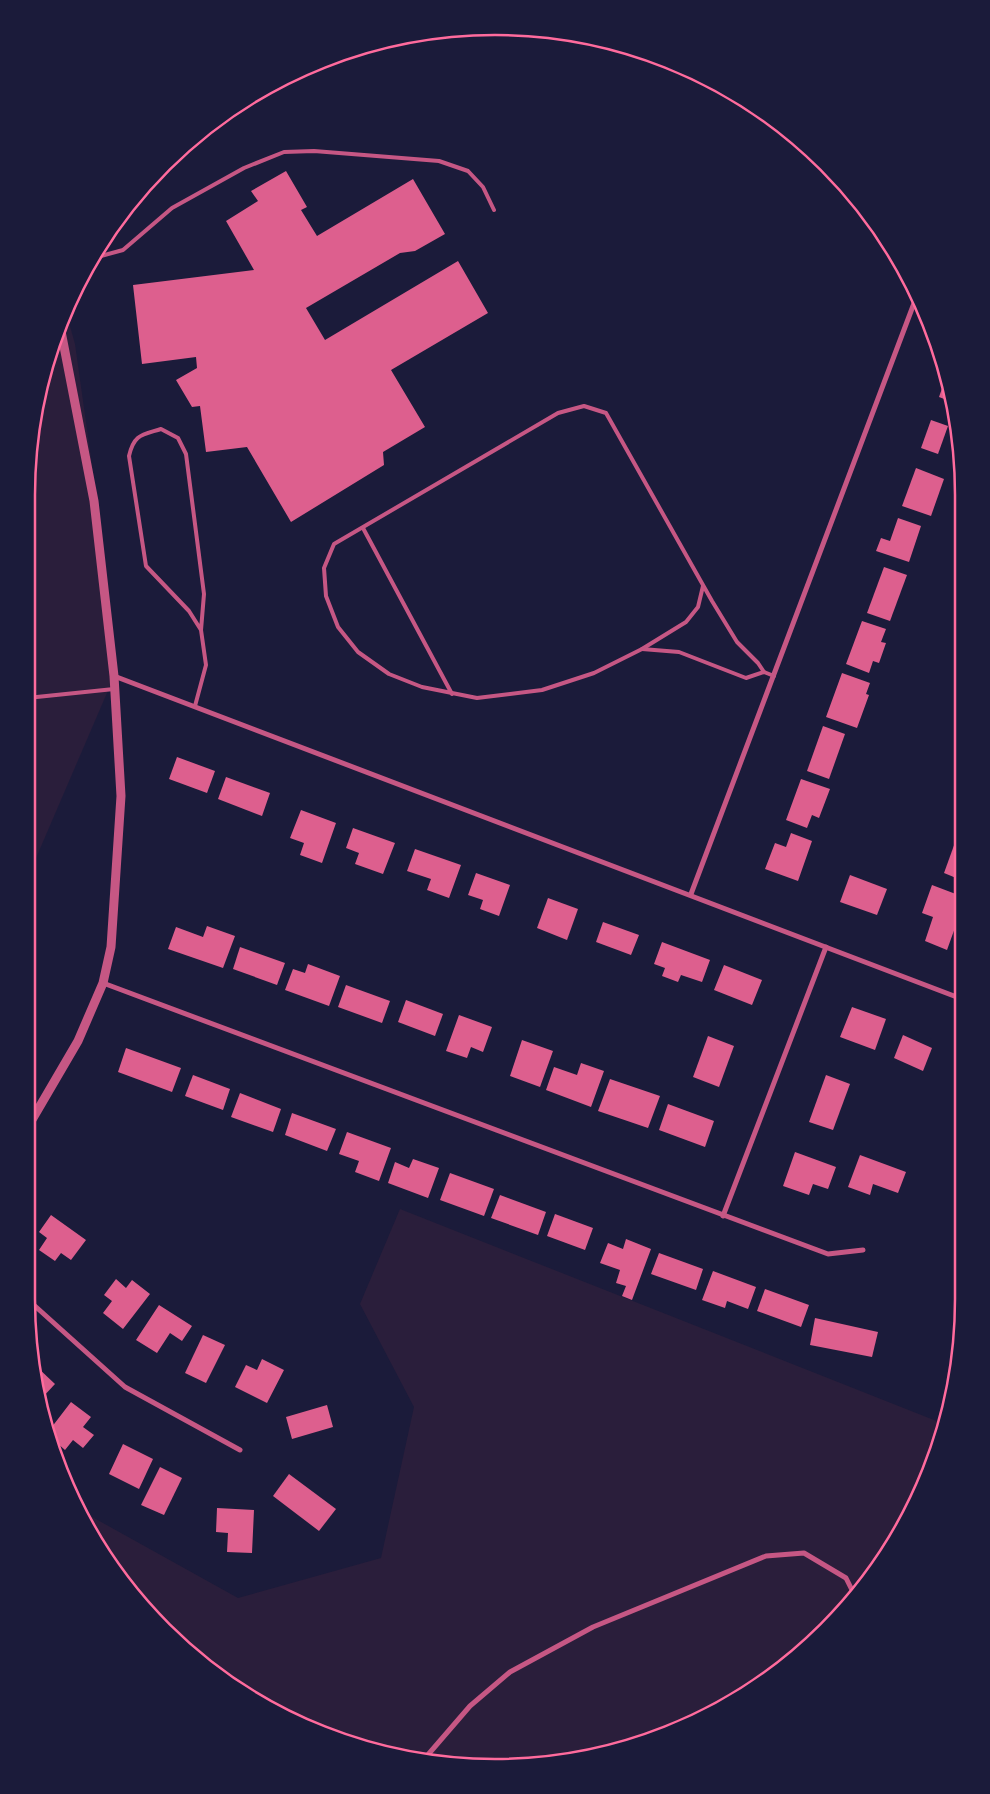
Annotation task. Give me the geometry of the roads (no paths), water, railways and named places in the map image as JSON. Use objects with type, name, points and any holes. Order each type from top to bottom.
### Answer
[{"type":"street","points":[[691,894],[914,305]]},
{"type":"street","points":[[35,1115],[78,1041],[103,983],[111,947],[121,796],[114,676],[94,502],[62,338]]},
{"type":"street","points":[[114,676],[691,894],[955,996]]},
{"type":"street","points":[[723,1216],[826,947]]},
{"type":"street","points":[[103,983],[828,1254],[863,1250]]},
{"type":"street","points":[[35,1306],[125,1387],[240,1450]]},
{"type":"street","points":[[429,1754],[470,1706],[510,1672],[592,1627],[766,1556],[804,1553],[846,1578],[852,1589]]},
{"type":"lane","points":[[102,256],[123,250],[172,208],[244,168],[284,152],[314,151],[439,161],[468,171],[483,187],[494,210]]},
{"type":"lane","points":[[703,586],[698,607],[686,622],[642,649],[594,673],[542,690],[477,698],[422,686],[389,674],[358,652],[338,627],[326,596],[324,568],[334,544],[558,413],[584,406],[606,413],[703,586],[737,642],[758,663],[764,672],[774,676]]},
{"type":"lane","points":[[195,706],[206,665],[201,630],[204,594],[186,454],[178,438],[161,429],[138,436],[131,445],[129,456],[146,566],[189,611],[201,630]]},
{"type":"lane","points":[[363,528],[452,694]]},
{"type":"lane","points":[[642,649],[679,652],[746,678],[764,672]]},
{"type":"lane","points":[[35,697],[115,689]]}]
